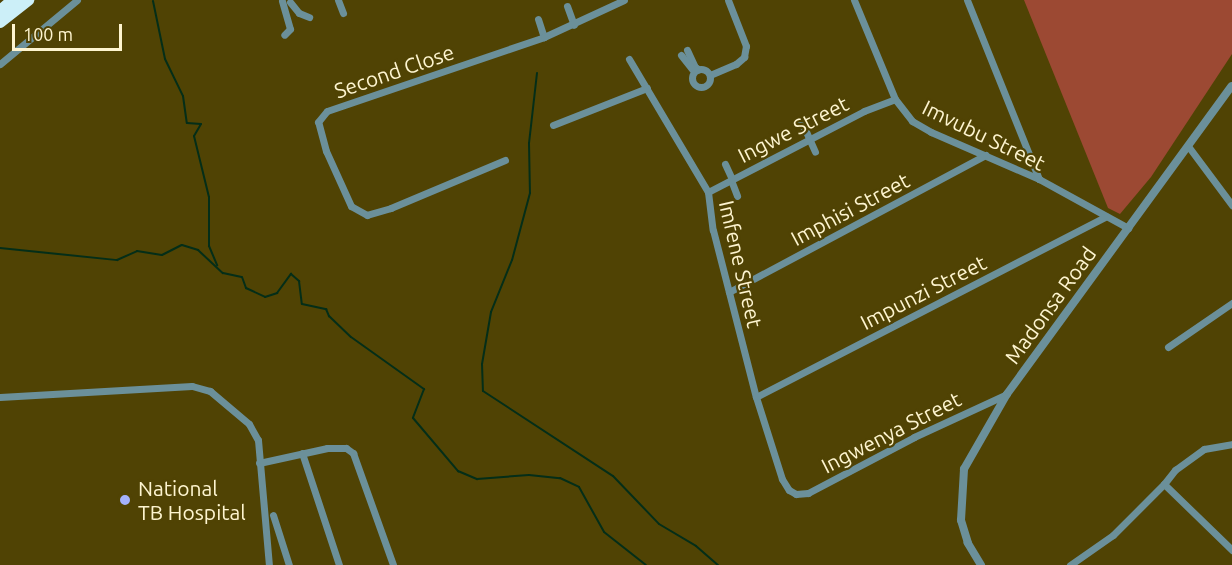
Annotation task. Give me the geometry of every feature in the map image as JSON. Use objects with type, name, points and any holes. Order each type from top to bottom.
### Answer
[{"type":"highway","points":[[0,11],[13,0]]},
{"type":"highway","points":[[0,22],[28,0]]},
{"type":"street","points":[[0,64],[77,0]]},
{"type":"street","points":[[338,0],[343,13]]},
{"type":"street","name":"Second Close","points":[[505,160],[391,208],[367,215],[351,206],[326,151],[318,122],[327,111],[544,37],[624,0]]},
{"type":"street","points":[[710,75],[736,64],[744,57],[746,46],[728,0]]},
{"type":"street","name":"Imvubu Street","points":[[854,0],[895,99],[912,121],[1040,179],[1128,228]]},
{"type":"street","points":[[967,0],[1040,179]]},
{"type":"street","points":[[287,1],[299,13],[309,17]]},
{"type":"street","points":[[284,34],[290,29],[287,1]]},
{"type":"street","points":[[567,6],[574,25]]},
{"type":"street","points":[[538,20],[544,37]]},
{"type":"street","points":[[684,53],[696,70]]},
{"type":"street","name":"Imfene Street","points":[[629,59],[708,192],[713,230],[756,397],[782,478],[789,490]]},
{"type":"street","points":[[696,70],[691,80],[700,87],[708,84],[710,75]]},
{"type":"street","points":[[696,70],[706,70],[710,75]]},
{"type":"street","name":"Madonsa Road","points":[[981,565],[968,543],[960,520],[964,469],[1007,394],[1232,86]]},
{"type":"street","points":[[553,125],[647,88]]},
{"type":"street","name":"Ingwe Street","points":[[708,192],[864,111],[895,99]]},
{"type":"street","points":[[798,123],[804,127],[815,152]]},
{"type":"street","points":[[1188,146],[1232,205]]},
{"type":"street","name":"Imphisi Street","points":[[729,292],[986,155]]},
{"type":"street","points":[[725,164],[737,196]]},
{"type":"street","name":"Impunzi Street","points":[[756,397],[1106,216]]},
{"type":"street","points":[[1168,347],[1232,303]]},
{"type":"street","points":[[0,397],[192,386],[210,391],[249,424],[258,440],[258,463],[269,565]]},
{"type":"street","name":"Ingwenya Street","points":[[789,490],[796,494],[808,492],[914,437],[1007,394]]},
{"type":"street","points":[[1070,565],[1113,535],[1175,470],[1204,449],[1232,444]]},
{"type":"street","points":[[258,463],[327,448],[346,448],[353,453],[393,565]]},
{"type":"street","points":[[302,453],[339,565]]},
{"type":"street","points":[[1164,484],[1232,550]]},
{"type":"street","points":[[273,515],[289,565]]},
{"type":"shaded area","points":[[1024,0],[1232,0],[1232,54],[1151,177],[1120,214],[1108,208]]},
{"type":"waterway","points":[[153,1],[165,59],[183,96],[187,123],[201,124],[194,136],[209,197],[209,246],[217,265]]},
{"type":"waterway","points":[[537,73],[529,143],[530,193],[512,260],[491,312],[482,364],[483,391],[613,476],[659,524],[696,546],[718,565]]},
{"type":"waterway","points":[[0,248],[117,260],[137,251],[162,255],[182,245],[198,250],[223,273],[242,277],[246,288],[265,297],[277,293],[291,274],[299,281],[302,304],[326,309],[329,316],[351,337],[424,389],[413,418],[458,471],[477,479],[529,475],[560,478],[579,487],[604,532],[646,565]]},
{"type":"place","name":"National TB Hospital","points":[[125,500]]}]
